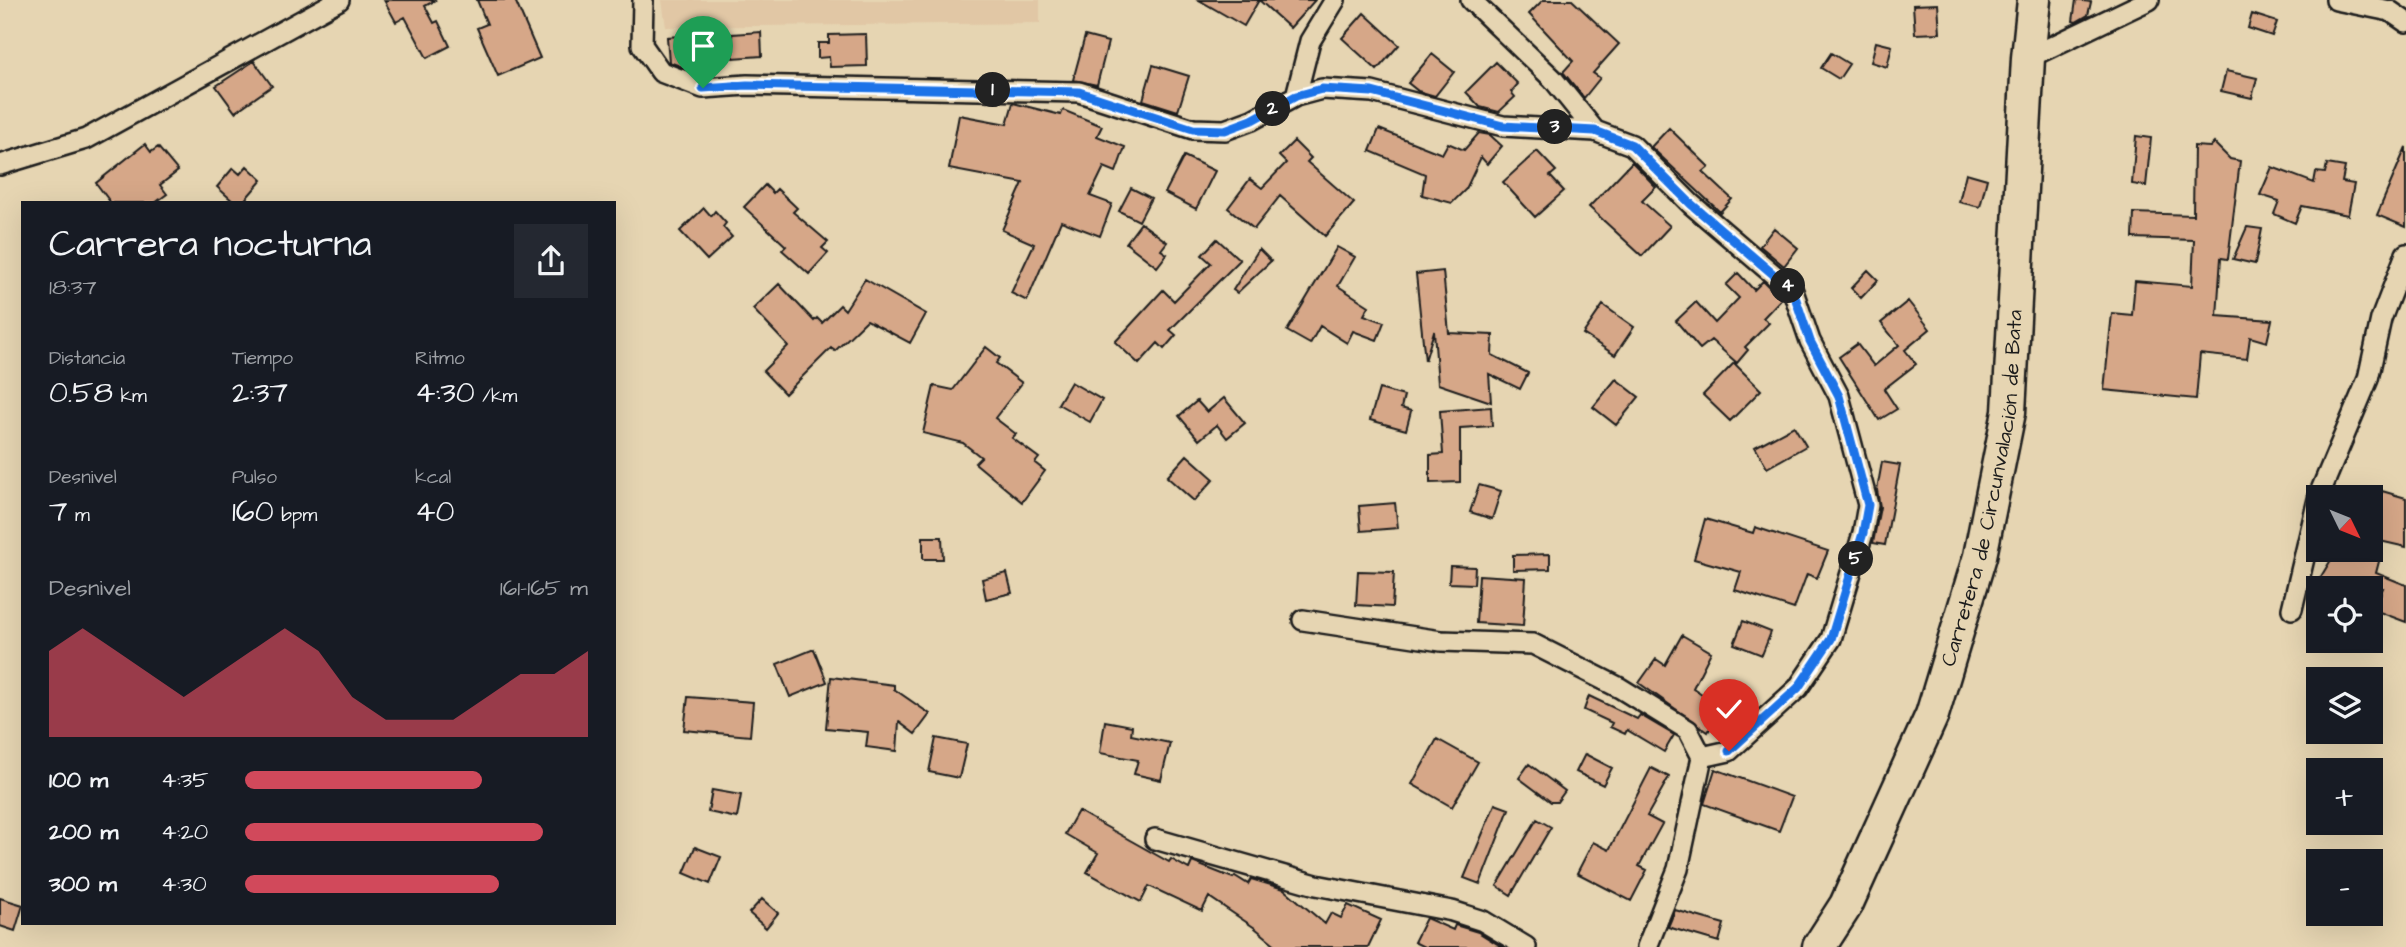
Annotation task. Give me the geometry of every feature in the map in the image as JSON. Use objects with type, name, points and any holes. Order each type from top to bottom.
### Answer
[{"type":"main road","name":"Carretera de Circunvalación de Bata","points":[[1819,947],[1846,905],[1932,715],[1980,556],[2009,412],[2028,58],[2034,0]]},
{"type":"street","points":[[0,164],[86,139],[339,0]]},
{"type":"street","points":[[643,0],[642,46],[661,72],[703,88],[747,85],[1079,92],[1193,129],[1225,130],[1252,120],[1296,96],[1322,89],[1372,92],[1503,126],[1595,131],[1632,145],[1691,204],[1793,291],[1810,341],[1839,396],[1868,505],[1859,546],[1831,639],[1798,688],[1729,751],[1702,757]]},
{"type":"street","points":[[1296,96],[1310,41],[1335,0]]},
{"type":"street","points":[[1471,0],[1553,79],[1595,131]]},
{"type":"street","points":[[2028,58],[2149,0]]},
{"type":"street","points":[[2336,0],[2390,11],[2406,22]]},
{"type":"street","points":[[2292,610],[2319,495],[2368,379],[2381,319],[2406,254]]},
{"type":"street","points":[[1303,620],[1441,641],[1533,644],[1620,688],[1688,730],[1702,757],[1678,869],[1647,947]]},
{"type":"street","points":[[1156,839],[1316,884],[1452,911],[1483,921],[1526,947]]},
{"type":"shaded area","points":[[662,0],[1040,0],[1040,23],[666,27]]},
{"type":"building","points":[[384,0],[436,0],[425,6],[434,23],[438,21],[450,46],[427,58],[405,17],[396,22]]},
{"type":"building","points":[[477,0],[515,0],[540,58],[498,76],[477,28],[487,24]]},
{"type":"building","points":[[1199,0],[1259,0],[1244,26]]},
{"type":"building","points":[[1259,0],[1315,0],[1290,28]]},
{"type":"building","points":[[1543,0],[1572,0],[1619,44],[1593,73],[1600,78],[1584,98],[1563,72],[1573,61],[1529,14]]},
{"type":"building","points":[[2076,0],[2091,2],[2088,15],[2076,22],[2073,21]]},
{"type":"building","points":[[1938,4],[1940,33],[1915,34],[1913,5]]},
{"type":"building","points":[[1364,13],[1399,45],[1377,70],[1342,38]]},
{"type":"building","points":[[2252,14],[2277,22],[2272,36],[2248,28]]},
{"type":"building","points":[[761,32],[762,56],[733,58],[732,34]]},
{"type":"building","points":[[866,34],[867,66],[830,67],[829,57],[818,58],[818,43],[829,43],[829,35]]},
{"type":"building","points":[[695,35],[697,67],[683,67],[669,62],[667,37]]},
{"type":"building","points":[[1085,36],[1108,42],[1097,85],[1073,80]]},
{"type":"building","points":[[1876,42],[1892,46],[1887,67],[1871,62]]},
{"type":"building","points":[[1831,53],[1849,64],[1839,79],[1821,68]]},
{"type":"building","points":[[1432,54],[1454,72],[1435,96],[1418,91],[1408,83]]},
{"type":"building","points":[[254,61],[272,86],[235,112],[216,86]]},
{"type":"building","points":[[1496,62],[1518,84],[1511,92],[1515,97],[1499,112],[1480,107],[1466,92]]},
{"type":"building","points":[[1153,65],[1189,76],[1178,111],[1143,100]]},
{"type":"building","points":[[2226,71],[2257,78],[2252,98],[2221,91]]},
{"type":"building","points":[[1013,103],[1061,115],[1063,110],[1102,126],[1097,136],[1125,147],[1116,172],[1104,167],[1090,196],[1112,204],[1100,236],[1061,221],[1027,301],[1011,293],[1034,244],[1002,230],[1023,183],[949,169],[959,115],[1007,124]]},
{"type":"building","points":[[1669,128],[1709,167],[1703,172],[1732,199],[1720,212],[1651,147]]},
{"type":"building","points":[[1379,129],[1442,154],[1448,143],[1464,150],[1479,133],[1490,135],[1502,146],[1487,164],[1481,157],[1466,189],[1452,203],[1422,195],[1425,174],[1370,151]]},
{"type":"building","points":[[2136,136],[2151,138],[2146,186],[2132,184]]},
{"type":"building","points":[[1294,141],[1311,158],[1307,162],[1354,203],[1325,236],[1280,196],[1254,229],[1228,208],[1250,179],[1262,188],[1286,163],[1279,156]]},
{"type":"building","points":[[2214,143],[2230,159],[2240,161],[2228,259],[2221,258],[2217,316],[2272,320],[2267,342],[2250,337],[2247,359],[2200,354],[2196,399],[2104,390],[2112,313],[2132,315],[2135,281],[2192,286],[2194,240],[2133,238],[2134,213],[2193,215],[2194,146],[2210,147]]},
{"type":"building","points":[[145,144],[151,152],[158,147],[178,171],[160,185],[167,194],[158,201],[110,201],[96,183]]},
{"type":"building","points":[[2406,147],[2406,227],[2377,215]]},
{"type":"building","points":[[1537,151],[1556,171],[1550,176],[1564,191],[1535,217],[1503,182]]},
{"type":"building","points":[[1184,156],[1215,171],[1196,209],[1165,193]]},
{"type":"building","points":[[1632,162],[1656,187],[1642,201],[1670,226],[1642,256],[1589,207]]},
{"type":"building","points":[[2327,164],[2345,167],[2342,182],[2354,184],[2348,215],[2302,206],[2295,223],[2274,214],[2279,201],[2260,195],[2272,167],[2314,183],[2316,172],[2325,173]]},
{"type":"building","points":[[247,166],[262,180],[244,201],[233,201],[217,187],[233,168],[240,174]]},
{"type":"building","points":[[1966,173],[1987,179],[1980,207],[1959,202]]},
{"type":"building","points":[[765,185],[773,193],[777,189],[797,208],[793,212],[828,242],[822,248],[828,253],[809,274],[782,250],[786,246],[744,207]]},
{"type":"building","points":[[1131,188],[1151,198],[1139,221],[1119,211]]},
{"type":"building","points":[[704,208],[711,216],[715,211],[726,223],[723,227],[732,237],[707,260],[680,231]]},
{"type":"building","points":[[1141,223],[1167,242],[1161,250],[1167,254],[1157,267],[1126,243]]},
{"type":"building","points":[[2247,227],[2262,229],[2255,264],[2233,259]]},
{"type":"building","points":[[1774,228],[1798,248],[1784,266],[1760,246]]},
{"type":"building","points":[[1217,239],[1240,260],[1170,330],[1176,335],[1164,349],[1158,343],[1139,364],[1115,342],[1163,290],[1174,301],[1211,263],[1202,255]]},
{"type":"building","points":[[1337,247],[1355,257],[1338,286],[1369,306],[1364,315],[1384,322],[1377,340],[1353,331],[1347,343],[1320,326],[1310,344],[1287,331]]},
{"type":"building","points":[[1259,249],[1271,261],[1237,293],[1233,290]]},
{"type":"building","points":[[1868,270],[1878,280],[1861,298],[1851,288]]},
{"type":"building","points":[[1443,271],[1449,333],[1493,335],[1492,355],[1528,373],[1520,389],[1489,374],[1491,402],[1438,384],[1434,331],[1425,361],[1416,274]]},
{"type":"building","points":[[1738,273],[1754,290],[1763,281],[1781,299],[1763,318],[1769,323],[1745,347],[1748,350],[1737,363],[1711,340],[1700,349],[1676,321],[1696,302],[1715,323],[1739,298],[1726,285]]},
{"type":"building","points":[[865,279],[926,314],[910,343],[867,320],[835,351],[831,348],[785,394],[763,371],[788,346],[753,309],[779,284],[814,321],[817,318],[822,323],[840,305],[845,310]]},
{"type":"building","points":[[1908,301],[1930,329],[1905,350],[1916,364],[1884,389],[1897,409],[1879,420],[1839,357],[1857,344],[1874,366],[1899,345],[1881,323]]},
{"type":"building","points":[[1603,305],[1634,327],[1615,355],[1583,334]]},
{"type":"building","points":[[986,347],[1000,358],[996,363],[1022,383],[995,418],[1016,434],[1012,438],[1039,458],[1035,463],[1045,471],[1022,502],[975,463],[981,457],[963,443],[923,433],[934,386],[953,390]]},
{"type":"building","points":[[1734,363],[1761,390],[1730,421],[1703,395]]},
{"type":"building","points":[[1616,379],[1639,397],[1616,425],[1593,407]]},
{"type":"building","points":[[1071,382],[1102,400],[1090,422],[1058,404]]},
{"type":"building","points":[[1379,389],[1404,396],[1401,408],[1411,411],[1406,430],[1370,420]]},
{"type":"building","points":[[1224,398],[1245,423],[1227,438],[1217,425],[1199,440],[1179,416],[1197,401],[1207,412]]},
{"type":"building","points":[[1491,407],[1492,426],[1460,428],[1460,482],[1430,483],[1430,455],[1443,454],[1440,411]]},
{"type":"building","points":[[1794,426],[1806,446],[1767,468],[1755,447]]},
{"type":"building","points":[[1187,455],[1214,479],[1194,501],[1167,477]]},
{"type":"building","points":[[1882,462],[1900,465],[1885,545],[1873,543],[1880,507],[1877,490]]},
{"type":"building","points":[[1479,485],[1501,491],[1492,519],[1470,512]]},
{"type":"building","points":[[2384,492],[2406,498],[2406,547],[2384,542]]},
{"type":"building","points":[[1395,503],[1398,528],[1361,531],[1359,506]]},
{"type":"building","points":[[1705,519],[1753,533],[1755,527],[1828,551],[1817,578],[1807,574],[1794,609],[1735,590],[1741,572],[1694,559]]},
{"type":"building","points":[[923,537],[942,537],[943,559],[923,559]]},
{"type":"building","points":[[1550,554],[1550,569],[1513,570],[1513,555]]},
{"type":"building","points":[[2330,562],[2379,562],[2376,573],[2406,585],[2406,622],[2383,613],[2383,576],[2321,576]]},
{"type":"building","points":[[1450,566],[1475,567],[1474,584],[1449,583]]},
{"type":"building","points":[[1358,571],[1394,572],[1392,607],[1356,605]]},
{"type":"building","points":[[1007,573],[1012,593],[986,599],[982,579]]},
{"type":"building","points":[[1479,575],[1526,578],[1523,626],[1476,623]]},
{"type":"building","points":[[1743,621],[1771,632],[1762,655],[1734,644]]},
{"type":"building","points":[[1682,635],[1711,652],[1693,688],[1736,717],[1722,735],[1711,727],[1708,732],[1639,683],[1656,659],[1665,665]]},
{"type":"building","points":[[814,649],[827,682],[790,697],[777,664]]},
{"type":"building","points":[[831,677],[894,685],[894,689],[930,714],[915,734],[899,722],[897,751],[866,747],[868,732],[826,728]]},
{"type":"building","points":[[1589,696],[1637,719],[1640,715],[1674,735],[1664,752],[1627,730],[1625,734],[1610,727],[1612,723],[1584,710]]},
{"type":"building","points":[[688,697],[753,702],[750,736],[684,730]]},
{"type":"building","points":[[1105,721],[1132,726],[1131,735],[1170,743],[1161,780],[1134,774],[1138,760],[1100,753]]},
{"type":"building","points":[[936,738],[967,744],[959,778],[929,772]]},
{"type":"building","points":[[1437,739],[1478,762],[1452,807],[1412,784]]},
{"type":"building","points":[[1585,754],[1612,768],[1603,785],[1576,772]]},
{"type":"building","points":[[1529,764],[1565,791],[1557,802],[1551,802],[1519,778]]},
{"type":"building","points":[[1651,768],[1669,777],[1647,816],[1662,824],[1639,866],[1647,870],[1631,901],[1577,873],[1593,842],[1609,850]]},
{"type":"building","points":[[1715,769],[1792,797],[1779,831],[1704,804]]},
{"type":"building","points":[[712,790],[741,795],[737,818],[708,812]]},
{"type":"building","points":[[1495,804],[1509,809],[1480,884],[1464,878]]},
{"type":"building","points":[[1078,811],[1169,862],[1171,859],[1189,869],[1192,862],[1233,878],[1235,876],[1248,884],[1251,879],[1284,889],[1325,924],[1331,913],[1341,918],[1348,905],[1381,920],[1368,947],[1278,947],[1209,897],[1202,911],[1149,886],[1141,902],[1087,872],[1098,853],[1065,834]]},
{"type":"building","points":[[1537,819],[1551,827],[1511,895],[1497,886]]},
{"type":"building","points":[[695,847],[721,857],[710,884],[684,873]]},
{"type":"building","points":[[0,898],[21,904],[15,931],[0,926]]},
{"type":"building","points":[[762,899],[778,913],[766,928],[749,913]]},
{"type":"building","points":[[1675,910],[1724,924],[1719,942],[1668,927]]},
{"type":"building","points":[[1426,918],[1453,930],[1455,925],[1478,932],[1502,947],[1424,947],[1414,942]]},
{"type":"route","points":[[703,88],[747,85],[1079,92],[1193,129],[1225,130],[1252,120],[1296,96],[1322,89],[1372,92],[1503,126],[1529,125],[1595,131],[1632,145],[1691,204],[1793,291],[1810,341],[1839,396],[1858,458],[1868,505],[1863,533],[1831,639],[1798,688],[1729,751]]}]
